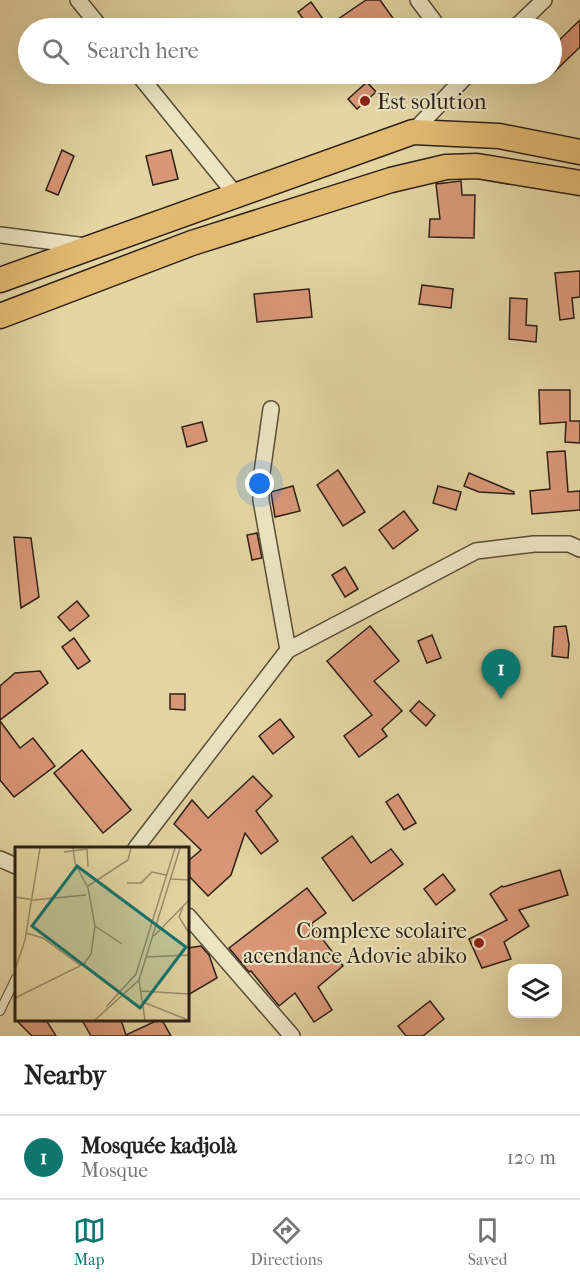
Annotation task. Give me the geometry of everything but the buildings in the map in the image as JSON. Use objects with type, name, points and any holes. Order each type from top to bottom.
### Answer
[{"type":"main road","points":[[0,280],[89,246],[413,132],[499,136],[580,152]]},
{"type":"main road","points":[[0,316],[192,243],[391,180],[446,167],[477,166],[580,183]]},
{"type":"street","points":[[78,0],[93,18]]},
{"type":"street","points":[[418,0],[432,18]]},
{"type":"street","points":[[523,18],[536,3]]},
{"type":"street","points":[[146,84],[237,195]]},
{"type":"street","points":[[413,132],[459,84]]},
{"type":"street","points":[[0,235],[89,246]]},
{"type":"street","points":[[271,409],[261,480],[261,500],[288,650]]},
{"type":"street","points":[[139,847],[288,650],[476,551],[534,544],[569,544],[580,549]]},
{"type":"street","points":[[0,859],[15,866]]},
{"type":"street","points":[[189,917],[292,1036]]},
{"type":"lane","points":[[0,1011],[15,980]]},
{"type":"place","name":"Est solution","points":[[365,101]]},
{"type":"place","name":"Mosquée kadjolà","points":[[501,699]]},
{"type":"place","name":"Complexe scolaire acendance Adovie abiko","points":[[479,943]]}]
